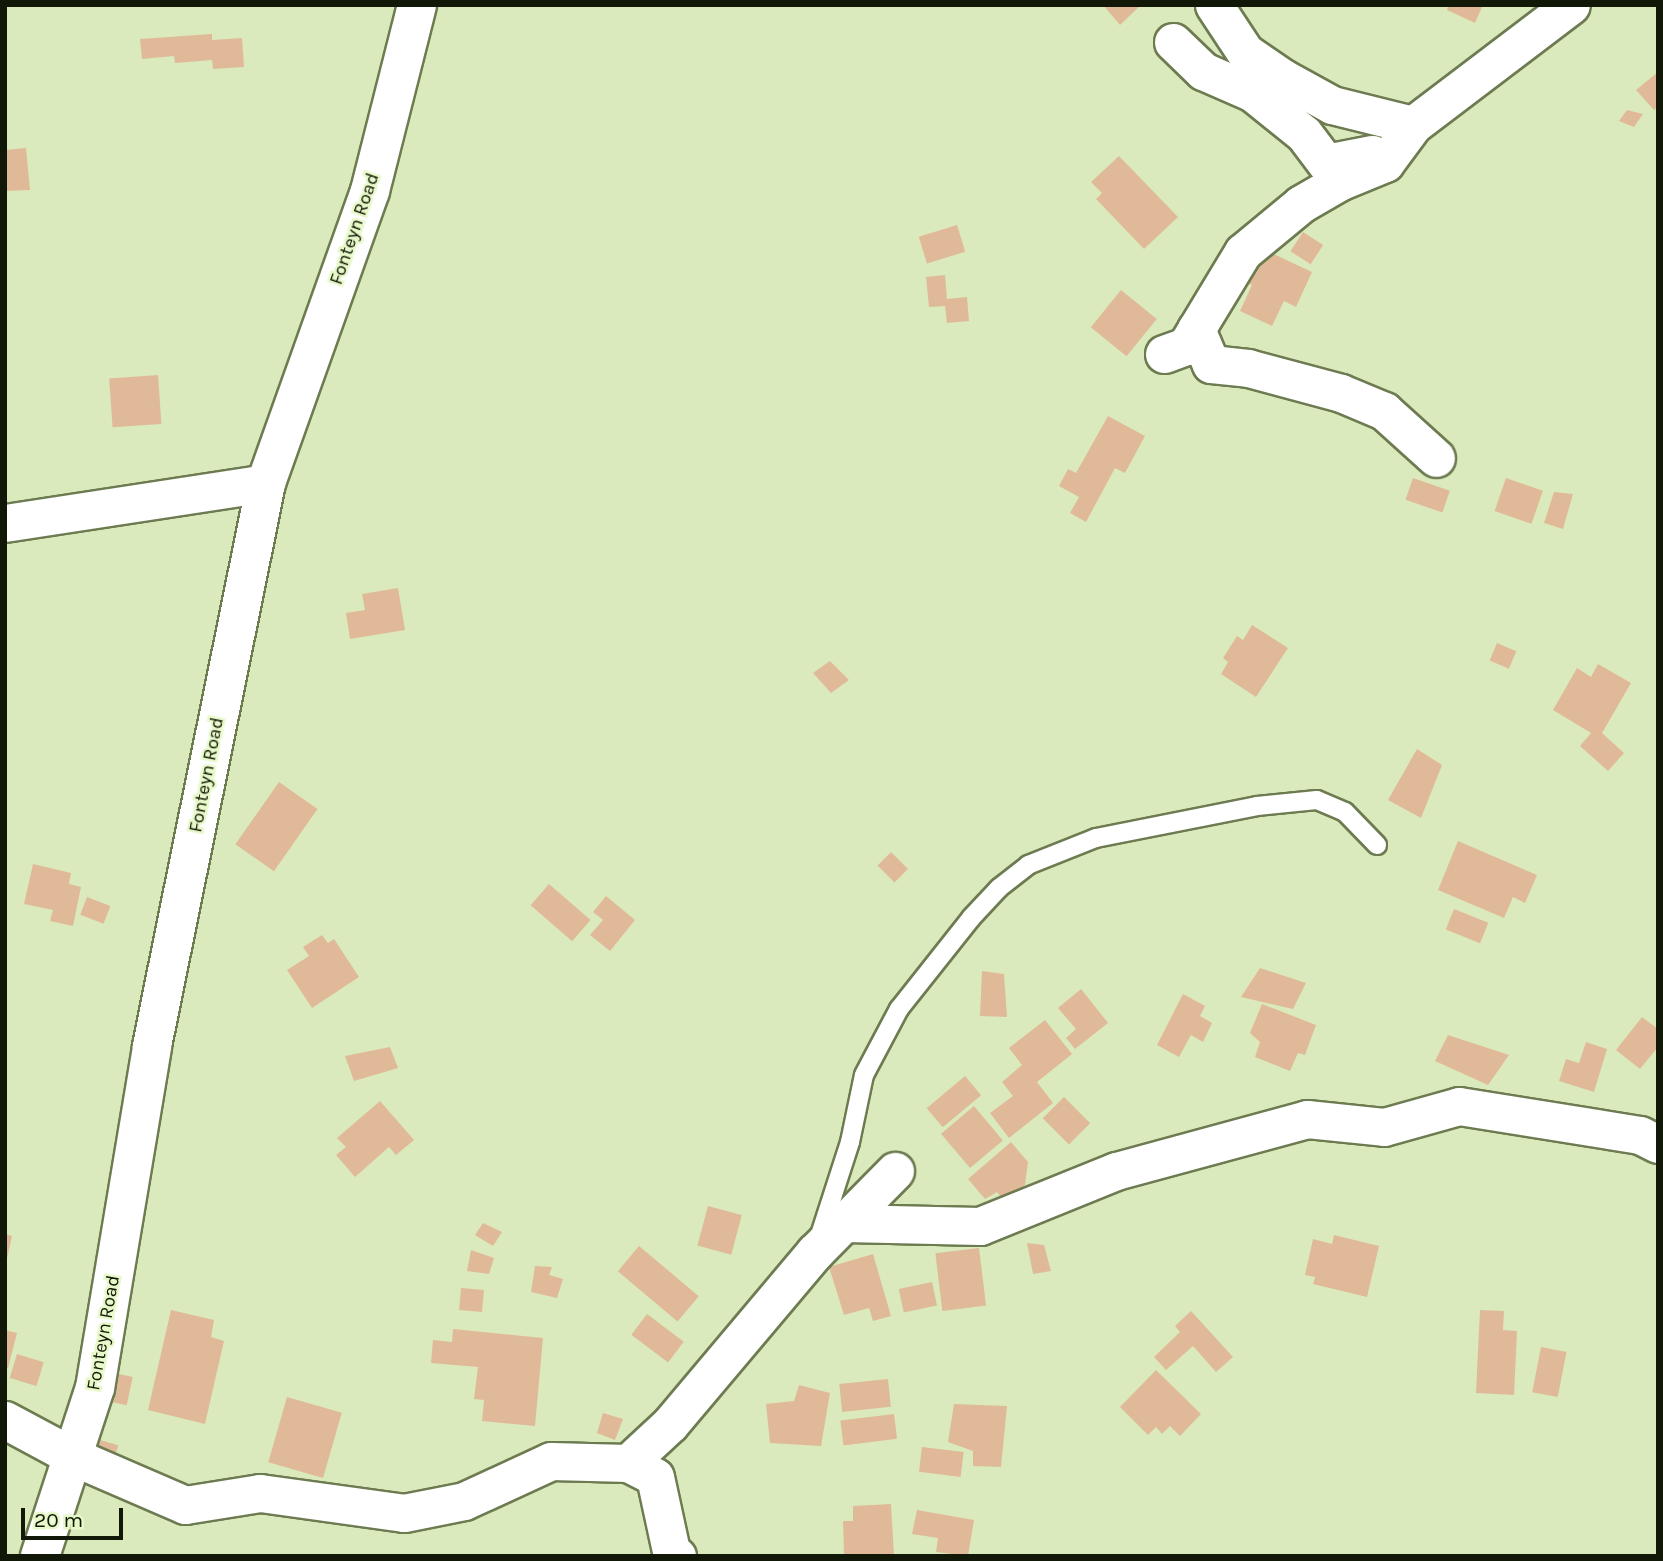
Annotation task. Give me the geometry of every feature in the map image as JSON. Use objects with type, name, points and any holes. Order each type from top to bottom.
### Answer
[{"type":"street","name":"Fonteyn Road","points":[[40,1556],[75,1457],[95,1388],[152,1046],[266,483],[370,191],[417,5]]},
{"type":"street","points":[[1214,5],[1244,52],[1283,78],[1332,105],[1413,125]]},
{"type":"street","points":[[1173,42],[1203,71],[1253,93],[1304,135],[1326,163],[1368,157],[1571,5]]},
{"type":"street","points":[[1164,354],[1186,346],[1243,252],[1301,204],[1339,182],[1385,163],[1413,125]]},
{"type":"street","points":[[1196,329],[1211,364],[1248,368],[1341,393],[1384,411],[1436,458]]},
{"type":"street","points":[[5,523],[266,483]]},
{"type":"street","points":[[844,1223],[980,1226],[1116,1171],[1307,1119],[1384,1127],[1459,1105],[1640,1135],[1658,1144]]},
{"type":"street","points":[[628,1463],[670,1423],[815,1252],[895,1171]]},
{"type":"street","points":[[5,1420],[75,1457],[185,1505],[260,1493],[404,1513],[464,1501],[551,1461],[628,1463],[655,1477],[671,1551],[677,1556]]},
{"type":"lane","points":[[815,1252],[850,1142],[864,1075],[899,1009],[971,918],[999,888],[1028,865],[1096,838],[1257,806],[1317,800],[1345,812],[1377,845]]},
{"type":"building","points":[[1103,5],[1141,5],[1120,25]]},
{"type":"building","points":[[1449,5],[1482,7],[1475,23],[1447,10]]},
{"type":"building","points":[[212,34],[212,40],[242,38],[244,67],[213,69],[212,60],[175,63],[174,56],[142,59],[140,39]]},
{"type":"building","points":[[1658,72],[1658,107],[1654,110],[1636,90]]},
{"type":"building","points":[[1627,110],[1643,114],[1634,127],[1619,121]]},
{"type":"building","points":[[26,148],[30,190],[5,191],[5,150]]},
{"type":"building","points":[[1119,156],[1178,217],[1144,249],[1096,199],[1102,193],[1091,182]]},
{"type":"building","points":[[957,225],[965,252],[927,263],[919,237]]},
{"type":"building","points":[[1303,232],[1323,245],[1311,264],[1290,251]]},
{"type":"building","points":[[1263,249],[1312,272],[1296,307],[1284,301],[1272,326],[1240,311],[1252,285],[1247,283]]},
{"type":"building","points":[[945,275],[947,299],[967,297],[969,321],[947,323],[945,306],[929,307],[926,277]]},
{"type":"building","points":[[1121,290],[1157,319],[1127,356],[1091,327]]},
{"type":"building","points":[[158,375],[161,424],[113,427],[109,378]]},
{"type":"building","points":[[1108,416],[1145,436],[1125,473],[1115,468],[1086,522],[1070,513],[1079,497],[1059,486],[1068,469],[1076,473]]},
{"type":"building","points":[[1413,478],[1450,491],[1442,512],[1406,500]]},
{"type":"building","points":[[1506,478],[1543,491],[1531,524],[1495,511]]},
{"type":"building","points":[[1554,492],[1573,494],[1563,529],[1544,523]]},
{"type":"building","points":[[398,588],[405,630],[350,639],[346,613],[365,610],[362,594]]},
{"type":"building","points":[[1252,625],[1288,648],[1256,697],[1221,674],[1228,662],[1223,658],[1237,636],[1243,640]]},
{"type":"building","points":[[1497,643],[1516,651],[1509,669],[1490,660]]},
{"type":"building","points":[[830,661],[849,680],[831,693],[813,673]]},
{"type":"building","points":[[1598,664],[1631,683],[1602,733],[1624,753],[1608,771],[1580,746],[1591,733],[1553,710],[1577,668],[1591,677]]},
{"type":"building","points":[[1417,749],[1442,765],[1421,818],[1388,800]]},
{"type":"building","points":[[279,782],[318,809],[274,871],[235,844]]},
{"type":"building","points":[[1458,841],[1537,875],[1525,903],[1513,897],[1504,918],[1438,890]]},
{"type":"building","points":[[891,852],[908,869],[895,882],[878,865]]},
{"type":"building","points":[[33,864],[71,873],[69,884],[81,887],[73,926],[50,921],[53,910],[24,904]]},
{"type":"building","points":[[549,884],[591,920],[572,941],[531,905]]},
{"type":"building","points":[[606,896],[635,920],[610,951],[590,935],[603,920],[593,912]]},
{"type":"building","points":[[87,897],[110,906],[104,924],[80,915]]},
{"type":"building","points":[[1454,909],[1488,923],[1480,943],[1446,929]]},
{"type":"building","points":[[322,935],[328,943],[334,939],[359,977],[312,1008],[287,970],[309,956],[303,947]]},
{"type":"building","points":[[1260,968],[1306,983],[1293,1009],[1241,997]]},
{"type":"building","points":[[982,971],[1004,974],[1007,1017],[980,1016]]},
{"type":"building","points":[[1081,989],[1108,1023],[1075,1049],[1066,1038],[1076,1029],[1058,1008]]},
{"type":"building","points":[[1183,994],[1205,1006],[1200,1016],[1212,1023],[1203,1042],[1191,1035],[1179,1057],[1157,1045]]},
{"type":"building","points":[[1262,1004],[1316,1025],[1305,1055],[1298,1053],[1290,1071],[1255,1057],[1260,1042],[1250,1033]]},
{"type":"building","points":[[1642,1017],[1658,1029],[1658,1047],[1640,1069],[1616,1050]]},
{"type":"building","points":[[1045,1020],[1072,1054],[1037,1082],[1053,1103],[1009,1138],[990,1113],[1013,1096],[1002,1082],[1022,1065],[1009,1048]]},
{"type":"building","points":[[1448,1035],[1509,1055],[1488,1085],[1435,1061]]},
{"type":"building","points":[[1586,1042],[1607,1049],[1594,1092],[1559,1081],[1566,1059],[1579,1063]]},
{"type":"building","points":[[390,1047],[398,1068],[354,1081],[345,1056]]},
{"type":"building","points":[[965,1076],[981,1095],[943,1127],[927,1108]]},
{"type":"building","points":[[1064,1097],[1090,1123],[1069,1144],[1043,1118]]},
{"type":"building","points":[[380,1101],[414,1140],[396,1155],[389,1147],[355,1177],[336,1155],[346,1147],[337,1138]]},
{"type":"building","points":[[974,1106],[1003,1140],[970,1168],[941,1134]]},
{"type":"building","points":[[1011,1142],[1028,1162],[1025,1185],[1006,1204],[997,1192],[985,1199],[968,1179]]},
{"type":"building","points":[[708,1206],[742,1215],[731,1255],[697,1246]]},
{"type":"building","points":[[483,1223],[502,1232],[493,1246],[475,1235]]},
{"type":"building","points":[[5,1234],[12,1236],[6,1263],[5,1263]]},
{"type":"building","points":[[1334,1235],[1379,1246],[1367,1297],[1313,1284],[1315,1277],[1305,1275],[1313,1239],[1332,1244]]},
{"type":"building","points":[[1027,1243],[1044,1245],[1051,1271],[1033,1274]]},
{"type":"building","points":[[639,1246],[699,1296],[678,1321],[618,1271]]},
{"type":"building","points":[[979,1248],[986,1306],[942,1311],[935,1253]]},
{"type":"building","points":[[471,1250],[494,1258],[489,1274],[467,1271]]},
{"type":"building","points":[[873,1254],[891,1316],[873,1321],[869,1308],[844,1315],[829,1267]]},
{"type":"building","points":[[535,1266],[552,1267],[549,1275],[563,1279],[557,1298],[531,1292]]},
{"type":"building","points":[[932,1282],[937,1305],[904,1313],[899,1289]]},
{"type":"building","points":[[461,1288],[484,1290],[482,1312],[459,1310]]},
{"type":"building","points":[[171,1310],[214,1320],[211,1337],[224,1341],[205,1424],[148,1410]]},
{"type":"building","points":[[1480,1310],[1504,1311],[1503,1330],[1517,1331],[1514,1395],[1476,1393]]},
{"type":"building","points":[[1191,1311],[1233,1357],[1216,1372],[1193,1346],[1166,1370],[1154,1357],[1180,1332],[1175,1326]]},
{"type":"building","points":[[647,1314],[684,1342],[668,1362],[631,1335]]},
{"type":"building","points":[[453,1329],[543,1338],[535,1426],[482,1421],[484,1400],[474,1399],[478,1367],[431,1363],[433,1340],[452,1342]]},
{"type":"building","points":[[5,1330],[17,1333],[8,1368],[5,1367]]},
{"type":"building","points":[[1541,1347],[1567,1352],[1558,1397],[1532,1392]]},
{"type":"building","points":[[17,1354],[44,1362],[36,1386],[10,1378]]},
{"type":"building","points":[[1156,1370],[1201,1414],[1180,1436],[1170,1426],[1162,1434],[1156,1427],[1148,1435],[1120,1407]]},
{"type":"building","points":[[119,1374],[133,1377],[127,1405],[113,1402]]},
{"type":"building","points":[[888,1379],[891,1407],[842,1412],[839,1384]]},
{"type":"building","points":[[799,1385],[830,1393],[821,1446],[770,1443],[766,1404],[794,1401]]},
{"type":"building","points":[[287,1397],[342,1413],[323,1478],[268,1462]]},
{"type":"building","points":[[954,1404],[1007,1406],[1001,1467],[973,1466],[973,1451],[948,1442]]},
{"type":"building","points":[[603,1413],[623,1419],[615,1440],[597,1433]]},
{"type":"building","points":[[894,1414],[897,1439],[843,1445],[840,1421]]},
{"type":"building","points":[[100,1440],[118,1445],[115,1457],[97,1452]]},
{"type":"building","points":[[922,1447],[964,1452],[961,1477],[919,1472]]},
{"type":"building","points":[[891,1504],[894,1556],[844,1554],[843,1521],[853,1521],[853,1506]]},
{"type":"building","points":[[917,1510],[974,1520],[968,1556],[936,1552],[938,1538],[912,1534]]}]
